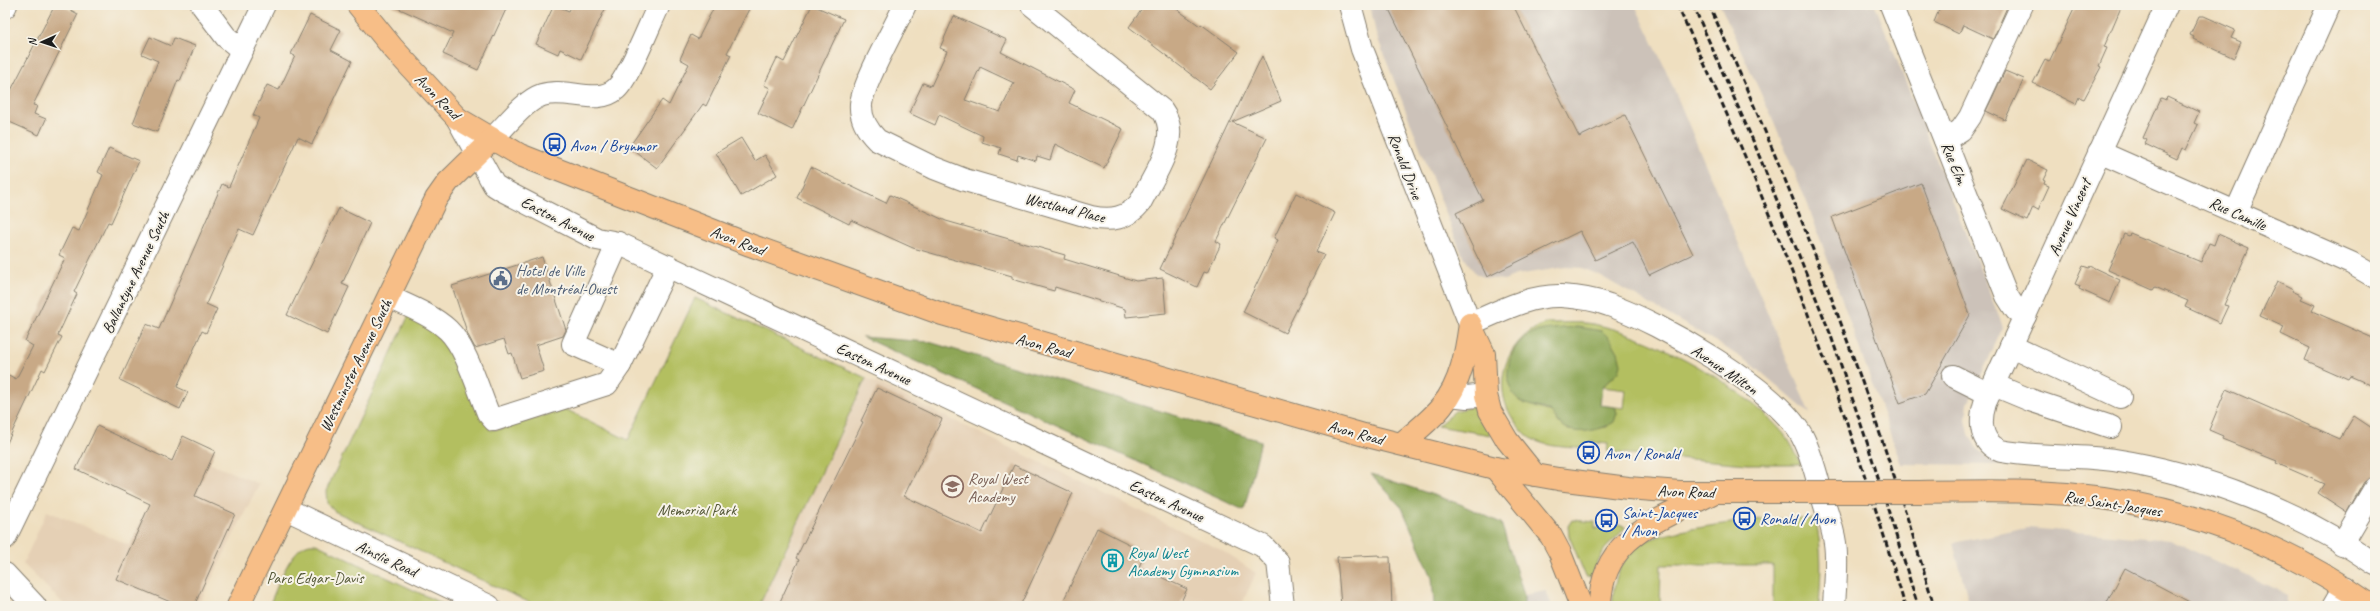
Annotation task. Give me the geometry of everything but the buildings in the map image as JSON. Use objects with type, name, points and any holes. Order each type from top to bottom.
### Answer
[{"type":"main road","name":"Avon Road","points":[[358,5],[392,47],[457,118],[492,139],[541,164],[750,245],[942,314],[1043,344],[1401,444],[1495,468],[1628,488],[1714,493],[1807,492]]},
{"type":"main road","name":"Westminster Avenue South","points":[[238,606],[436,199],[448,182],[492,139]]},
{"type":"main road","points":[[1401,444],[1436,413],[1450,394],[1465,359],[1470,324]]},
{"type":"main road","points":[[1470,324],[1484,354],[1486,394],[1494,421],[1535,475]]},
{"type":"main road","points":[[1495,468],[1551,536],[1560,553],[1581,606]]},
{"type":"main road","name":"Rue Saint-Jacques","points":[[1807,492],[2035,493],[2103,498],[2132,503],[2186,515],[2251,538],[2308,565],[2345,587],[2372,606]]},
{"type":"main road","points":[[1600,606],[1605,572],[1620,548],[1648,526],[1714,493]]},
{"type":"street","points":[[202,5],[226,37],[242,50]]},
{"type":"street","name":"Ballantyne Avenue South","points":[[5,538],[264,5]]},
{"type":"street","points":[[492,139],[527,104],[542,95],[562,92],[600,96],[616,89],[628,72],[659,5]]},
{"type":"street","name":"Westland Place","points":[[905,5],[862,97],[862,116],[870,133],[877,140],[934,168],[965,180],[1092,217],[1110,220],[1120,218],[1134,210],[1140,203],[1166,150],[1171,131],[1168,117],[1162,110],[1032,5]]},
{"type":"street","name":"Ronald Drive","points":[[1350,5],[1362,49],[1470,324]]},
{"type":"street","name":"Rue Elm","points":[[1891,5],[2007,296],[2016,310],[2025,316]]},
{"type":"street","points":[[1945,140],[1961,130],[1970,117],[2022,5]]},
{"type":"street","name":"Avenue Vincent","points":[[2167,5],[1992,389],[1982,413],[1983,433],[1989,444],[2001,451],[2113,460],[2182,475],[2257,502],[2312,526],[2342,544]]},
{"type":"street","points":[[2236,212],[2329,5]]},
{"type":"street","name":"Easton Avenue","points":[[457,118],[494,185],[597,239],[618,243],[1258,543],[1269,550],[1278,562],[1283,606]]},
{"type":"street","name":"Rue Camille","points":[[2099,152],[2236,212],[2372,268]]},
{"type":"street","points":[[618,243],[573,344],[620,365]]},
{"type":"street","points":[[388,297],[432,318],[449,331],[464,355],[488,413],[494,420],[607,384],[620,365],[668,266]]},
{"type":"street","name":"Avenue Milton","points":[[1470,324],[1533,300],[1559,296],[1582,298],[1622,309],[1651,323],[1718,362],[1750,384],[1796,426],[1806,446],[1835,542],[1834,606]]},
{"type":"street","points":[[2011,346],[2120,397]]},
{"type":"street","points":[[1953,376],[2111,427]]},
{"type":"street","points":[[1450,394],[1467,397],[1486,394]]},
{"type":"street","points":[[2375,488],[2342,544],[2375,564]]},
{"type":"street","name":"Ainslie Road","points":[[286,509],[489,606]]},
{"type":"street","points":[[5,574],[35,606]]},
{"type":"street","points":[[2334,606],[2345,587]]},
{"type":"shaded area","points":[[1370,5],[1635,5],[1665,68],[1810,414],[1754,366],[1718,343],[1597,274],[1582,268],[1566,267],[1516,275],[1504,280],[1485,278],[1476,274],[1463,256],[1455,237],[1376,34]]},
{"type":"shaded area","points":[[1720,5],[1875,5],[2003,327],[1968,404],[1966,419],[1969,434],[1976,447],[1988,459],[2004,465],[1901,464],[1808,205],[1774,122]]},
{"type":"shaded area","name":"Royal West Academy","points":[[866,378],[1221,550],[1256,573],[1241,606],[759,606]]},
{"type":"shaded area","points":[[176,449],[259,484],[198,606],[66,606],[23,564],[47,511],[129,545]]},
{"type":"shaded area","points":[[2028,528],[2170,540],[2288,595],[2287,606],[1970,606],[1953,543]]},
{"type":"shaded area","points":[[1546,591],[1552,606],[1524,606],[1524,595]]},
{"type":"green space","name":"Memorial Park","points":[[695,298],[866,378],[759,606],[537,606],[334,511],[327,503],[326,491],[409,315],[420,320],[446,342],[490,430],[501,429],[565,409],[628,440]]},
{"type":"green space","points":[[1547,323],[1595,324],[1624,332],[1674,354],[1724,383],[1747,399],[1767,416],[1786,437],[1801,464],[1747,464],[1607,452],[1608,444],[1590,442],[1589,449],[1552,446],[1532,439],[1527,436],[1515,422],[1507,408],[1503,393],[1503,379],[1506,364],[1512,351],[1521,339],[1533,330]],"holes":[[[1602,331],[1615,349],[1619,371],[1602,387],[1626,390],[1624,408],[1615,407],[1617,413],[1607,427],[1586,430],[1568,430],[1559,423],[1552,413],[1519,401],[1535,332]]]},
{"type":"green space","points":[[1577,327],[1602,331],[1611,340],[1618,352],[1621,364],[1619,371],[1602,387],[1600,405],[1615,407],[1617,413],[1614,422],[1598,429],[1585,431],[1572,431],[1564,428],[1550,412],[1526,404],[1519,400],[1512,392],[1508,373],[1509,362],[1513,352],[1526,336],[1535,332],[1549,329]]},
{"type":"green space","points":[[862,337],[929,342],[1261,441],[1244,510]]},
{"type":"green space","points":[[1475,406],[1491,435],[1437,426],[1455,411]]},
{"type":"green space","points":[[1371,474],[1460,504],[1501,523],[1524,595],[1524,606],[1434,606],[1432,577],[1402,508]]},
{"type":"green space","points":[[1763,519],[1815,519],[1818,530],[1820,551],[1821,573],[1819,606],[1773,606],[1773,565],[1661,565],[1660,606],[1613,606],[1614,589],[1619,572],[1633,549],[1640,544],[1650,539],[1681,531]]},
{"type":"green space","points":[[1572,520],[1595,522],[1595,528],[1609,529],[1610,524],[1624,526],[1625,528],[1604,550],[1591,577],[1586,577],[1569,536],[1568,526]]},
{"type":"green space","name":"Parc Edgar-Davis","points":[[310,544],[316,544],[447,606],[269,606],[280,579],[290,560],[296,552]]},
{"type":"railway","points":[[1677,5],[1743,152],[1803,301],[1857,452],[1905,606]]},
{"type":"railway","points":[[1693,5],[1754,143],[1830,333],[1866,439],[1918,606]]},
{"type":"railway","points":[[1709,5],[1774,152],[1833,301],[1886,453],[1934,606]]},
{"type":"place","name":"Avon / Brynmor","points":[[554,145]]},
{"type":"place","name":"Hotel de Ville de Montréal-Ouest","points":[[501,279]]},
{"type":"place","name":"Avon / Ronald","points":[[1588,453]]},
{"type":"place","name":"Royal West Academy","points":[[953,487]]},
{"type":"place","name":"Ronald / Avon","points":[[1744,518]]},
{"type":"place","name":"Saint-Jacques / Avon","points":[[1607,521]]},
{"type":"place","name":"Royal West Academy Gymnasium","points":[[1112,561]]}]
